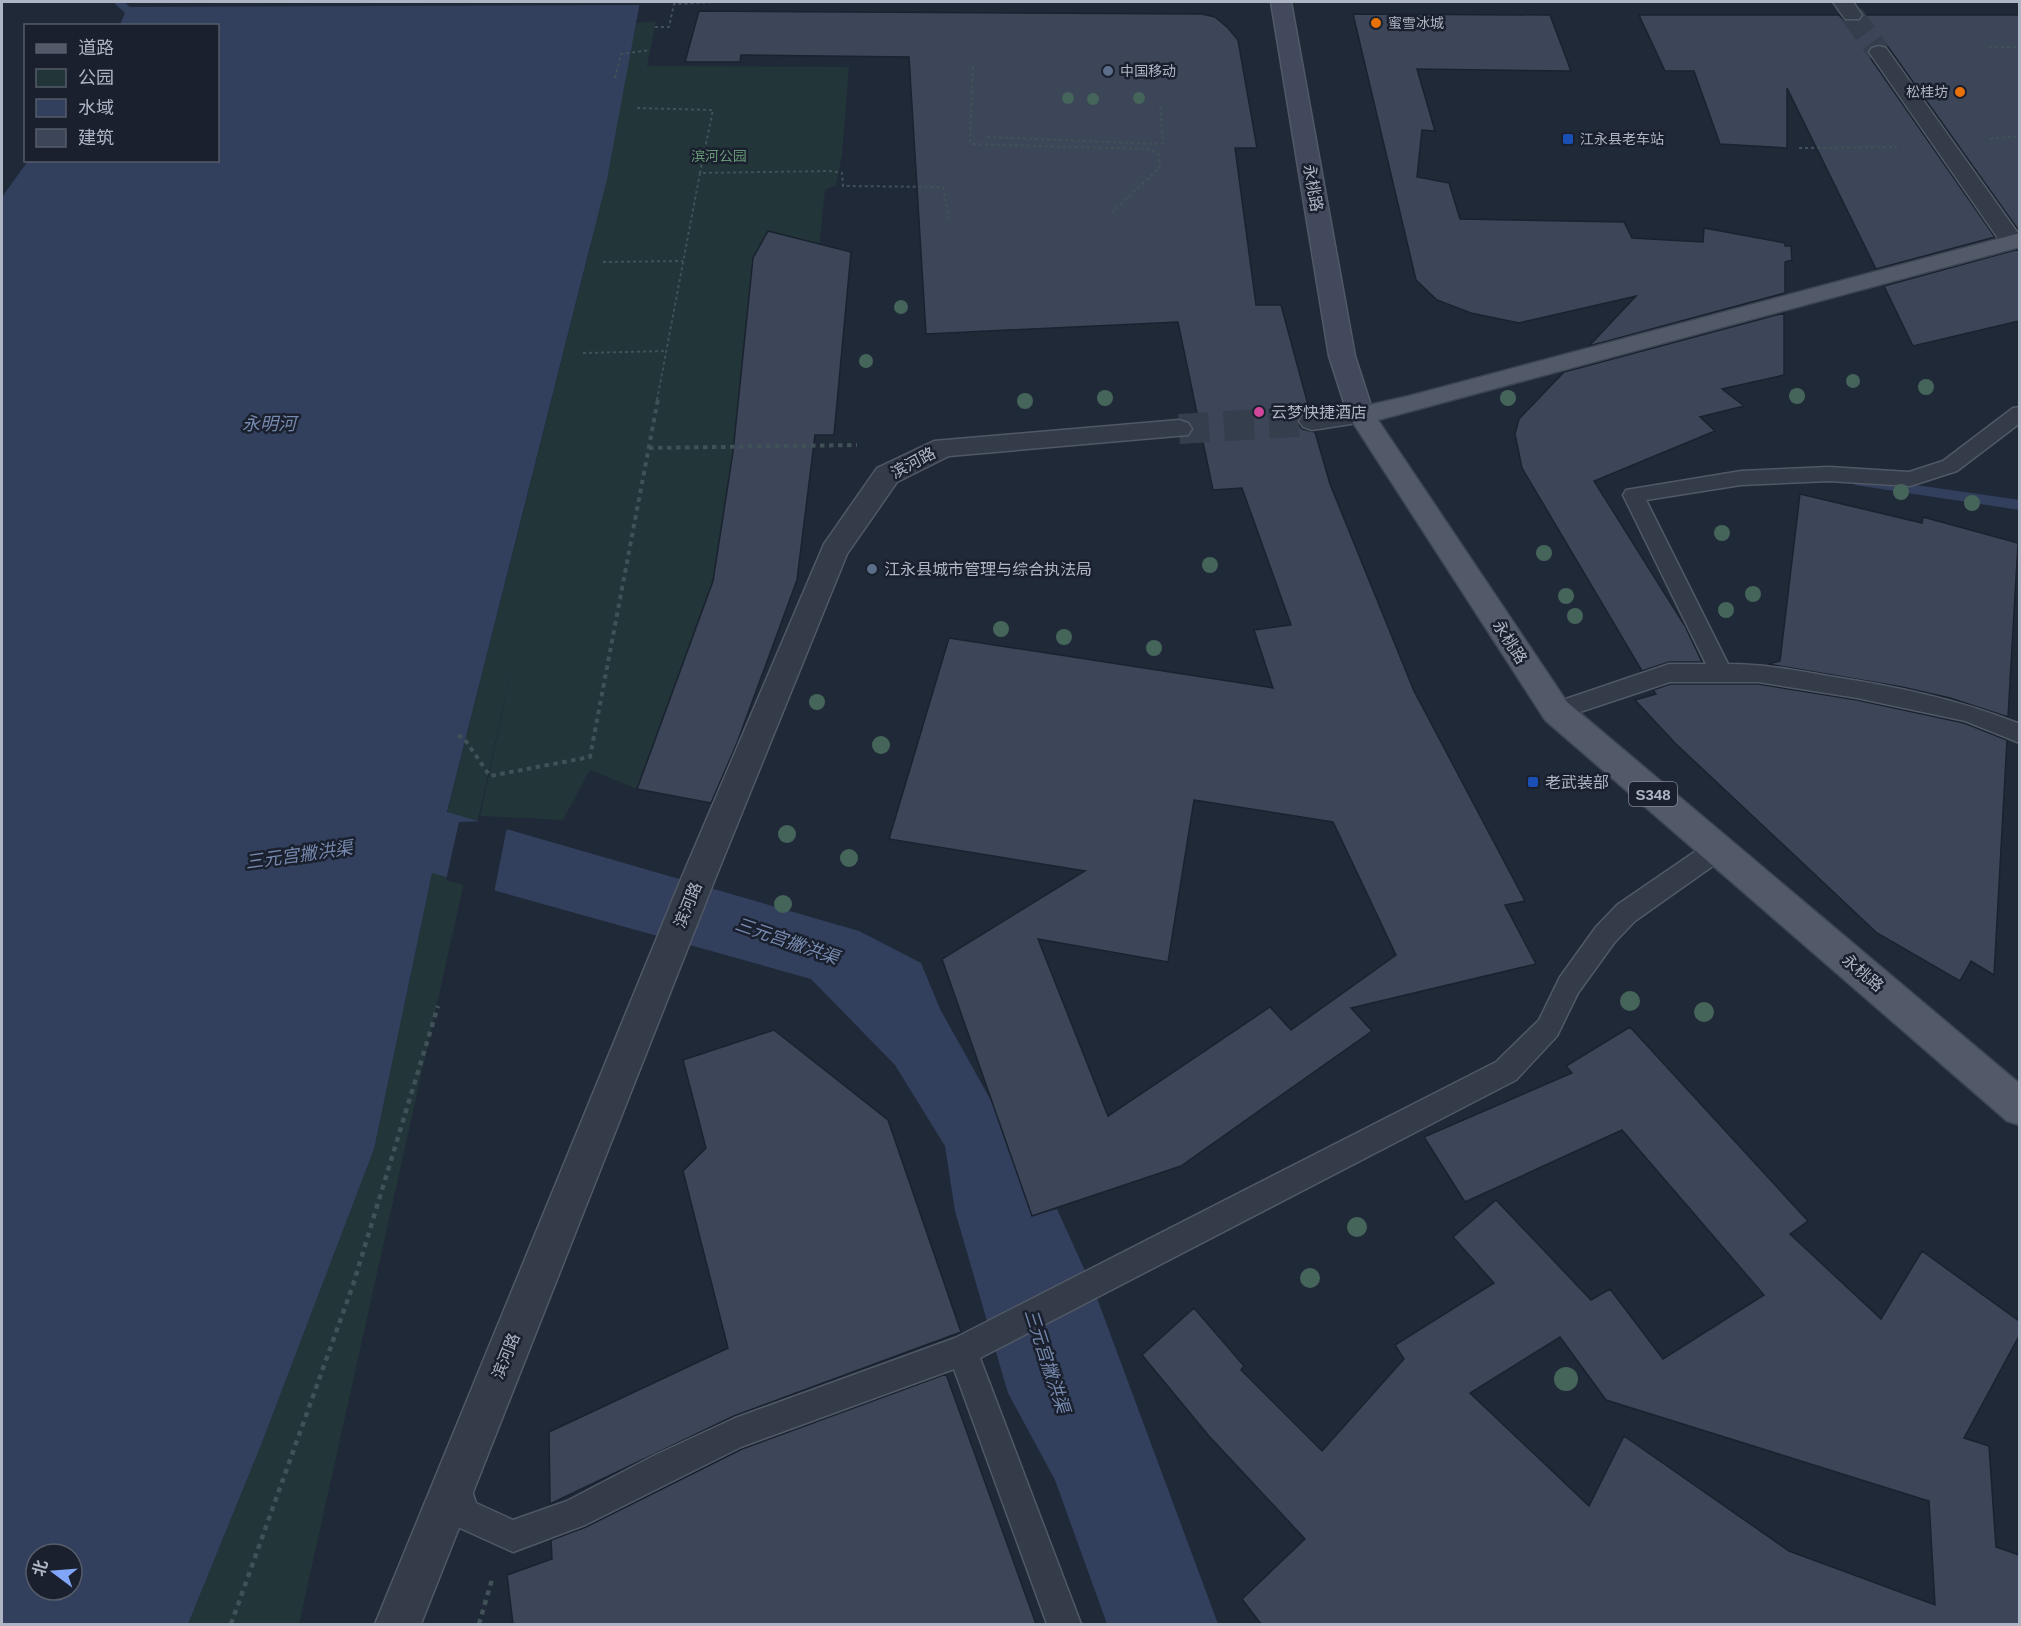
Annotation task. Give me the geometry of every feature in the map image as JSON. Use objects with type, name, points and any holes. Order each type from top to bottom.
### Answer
[{"type":"main road","name":"永桃路","points":[[1281,2],[1342,356],[1361,416],[1556,711],[2019,1108]]},
{"type":"main road","points":[[1361,416],[1419,403],[2016,241]]},
{"type":"street","points":[[1879,52],[2016,241]]},
{"type":"street","points":[[1312,421],[1361,416]]},
{"type":"street","name":"滨河路","points":[[398,1624],[698,879],[834,551],[887,475],[944,447],[1179,429]]},
{"type":"lane","points":[[1721,673],[1633,495],[1741,477],[1829,474],[1910,479],[1950,466],[2019,413]]},
{"type":"lane","points":[[1556,711],[1668,673],[1758,673],[1857,689],[1969,713],[2019,734]]},
{"type":"lane","points":[[454,1484],[462,1514],[513,1536],[574,1514],[666,1466],[735,1434],[975,1344],[1097,1283],[1506,1071],[1548,1028],[1569,985],[1605,935],[1626,912],[1718,849]]},
{"type":"lane","points":[[975,1344],[1064,1624]]},
{"type":"path","points":[[655,27],[669,27],[674,4],[717,4],[718,2]]},
{"type":"path","points":[[1989,47],[2019,47]]},
{"type":"path","points":[[615,78],[621,54],[650,50]]},
{"type":"path","points":[[973,67],[970,141],[972,144],[1148,149],[1158,153],[1160,166],[1157,170],[1109,215]]},
{"type":"path","points":[[987,137],[1158,144],[1163,143],[1160,104]]},
{"type":"path","points":[[458,736],[463,737],[490,776],[590,757],[713,110],[637,108]]},
{"type":"path","points":[[1799,148],[1946,147]]},
{"type":"path","points":[[700,172],[830,171],[842,173],[843,186],[943,187],[949,221]]},
{"type":"path","points":[[603,262],[683,261]]},
{"type":"path","points":[[583,353],[667,351]]},
{"type":"path","points":[[649,448],[857,446],[887,475]]},
{"type":"path","points":[[231,1624],[353,1285],[438,1006]]},
{"type":"green space","name":"滨河公园","points":[[656,21],[647,66],[849,67],[842,155],[836,185],[825,190],[819,248],[813,243],[768,231],[753,258],[732,467],[713,581],[637,789],[590,770],[563,820],[480,816],[514,658],[299,1624],[188,1624],[261,1445],[374,1149],[432,873],[590,247],[636,23]]},
{"type":"water","name":"永明河","points":[[113,2],[640,2],[607,179],[447,812],[859,931],[921,963],[940,1009],[994,1106],[1032,1216],[1057,1209],[1095,1293],[1218,1624],[1107,1624],[1055,1480],[1008,1393],[955,1211],[945,1146],[895,1065],[811,979],[432,873],[374,1149],[261,1445],[188,1624],[2,1624],[2,197],[27,162],[219,162],[219,24],[120,24],[125,13]]},
{"type":"pier","points":[[124,2],[643,2],[642,5],[130,7]]},
{"type":"pier","points":[[488,821],[507,827],[494,893],[446,880],[459,822]]},
{"type":"building","points":[[699,11],[1202,14],[1215,17],[1228,28],[1238,40],[1257,148],[1235,148],[1256,305],[1281,305],[1310,412],[1301,414],[1297,422],[1302,429],[1315,432],[1330,484],[1414,691],[1525,901],[1505,905],[1536,964],[1351,1008],[1372,1031],[1181,1166],[1032,1216],[942,959],[1085,871],[889,839],[949,638],[1273,688],[1254,630],[1291,625],[1242,488],[1213,490],[1178,322],[926,334],[909,57],[741,55],[740,62],[685,62]],"holes":[[[1194,800],[1333,822],[1396,955],[1291,1030],[1270,1007],[1108,1116],[1038,939],[1168,962]]]},
{"type":"building","points":[[1353,14],[1550,15],[1571,71],[1417,69],[1435,131],[1422,130],[1417,177],[1449,183],[1460,219],[1624,222],[1632,238],[1703,242],[1704,228],[1785,243],[1785,246],[1791,246],[1792,260],[1785,262],[1785,293],[1589,346],[1636,296],[1519,323],[1471,313],[1437,300],[1416,280]]},
{"type":"building","points":[[1639,15],[1839,15],[1845,21],[1859,21],[1864,15],[2019,15],[2019,231],[1888,47],[1878,44],[1870,47],[1867,53],[1995,237],[1876,269],[1787,88],[1787,148],[1720,144],[1694,71],[1665,71]]},
{"type":"building","points":[[768,231],[851,252],[834,435],[815,435],[797,580],[737,743],[711,803],[637,789],[713,581],[733,452],[753,258]]},
{"type":"building","points":[[2019,249],[2019,321],[1913,346],[1884,286]]},
{"type":"building","points":[[1784,313],[1784,375],[1722,389],[1744,406],[1700,417],[1715,431],[1594,481],[1685,626],[1702,662],[1669,662],[1642,671],[1522,468],[1515,434],[1519,419],[1564,372]]},
{"type":"building","points":[[1800,494],[1922,523],[1923,517],[2018,543],[2008,717],[1950,698],[1902,687],[1768,664],[1780,661]]},
{"type":"building","points":[[1670,684],[1758,684],[1857,700],[1964,723],[2007,740],[1994,975],[1971,961],[1960,981],[1877,933],[1675,743],[1635,700],[1656,694],[1653,690]]},
{"type":"building","points":[[1630,1027],[1808,1221],[1790,1234],[1881,1319],[1922,1251],[2019,1321],[2019,1336],[1964,1438],[1989,1446],[1996,1547],[2019,1555],[2019,1624],[1261,1624],[1242,1599],[1305,1539],[1209,1436],[1142,1355],[1194,1308],[1244,1366],[1241,1370],[1322,1451],[1404,1359],[1395,1345],[1494,1283],[1453,1237],[1496,1200],[1591,1300],[1610,1289],[1663,1359],[1764,1295],[1622,1130],[1465,1202],[1424,1137],[1572,1073],[1566,1066]],"holes":[[[1560,1337],[1606,1400],[1929,1501],[1935,1605],[1789,1551],[1624,1436],[1589,1506],[1470,1393]]]},
{"type":"building","points":[[774,1030],[888,1120],[961,1332],[734,1416],[550,1504],[549,1432],[728,1348],[683,1171],[706,1148],[683,1060]]},
{"type":"building","points":[[946,1374],[1036,1624],[513,1624],[507,1575],[552,1559],[551,1540],[586,1527],[742,1449]]},
{"type":"waterway","points":[[1860,482],[2020,505]]},
{"type":"tunnel","points":[[1852,15],[1879,52]]},
{"type":"tunnel","points":[[1179,429],[1312,421]]},
{"type":"place","name":"蜜雪冰城","points":[[1376,23]]},
{"type":"place","name":"中国移动","points":[[1108,71]]},
{"type":"place","name":"松桂坊","points":[[1960,92]]},
{"type":"place","name":"江永县老车站","points":[[1568,139]]},
{"type":"place","name":"云梦快捷酒店","points":[[1259,412]]},
{"type":"place","name":"江永县城市管理与综合执法局","points":[[872,569]]},
{"type":"place","name":"老武装部","points":[[1533,782]]},
{"type":"water label","name":"三元宫撇洪渠","points":[[299,855]]},
{"type":"water label","name":"三元宫撇洪渠","points":[[787,941]]},
{"type":"water label","name":"三元宫撇洪渠","points":[[1047,1361]]}]
